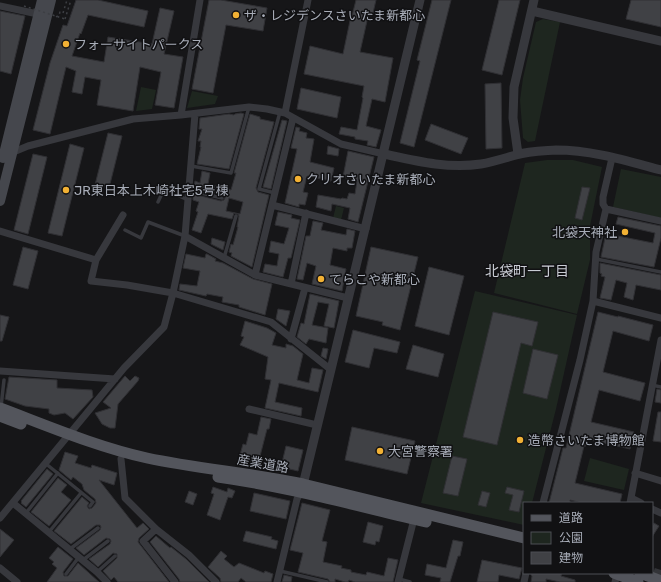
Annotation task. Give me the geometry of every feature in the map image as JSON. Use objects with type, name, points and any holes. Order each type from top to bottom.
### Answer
[{"type":"main road","points":[[0,201],[5,156],[22,76],[35,0]]},
{"type":"main road","points":[[22,76],[42,0]]},
{"type":"main road","points":[[0,171],[51,0]]},
{"type":"main road","name":"産業道路","points":[[0,408],[121,459],[169,470],[302,488],[523,538]]},
{"type":"main road","name":"産業道路","points":[[0,416],[68,437],[146,458],[267,477],[414,519],[523,546]]},
{"type":"main road","points":[[643,574],[660,580]]},
{"type":"main road","points":[[615,576],[638,582]]},
{"type":"street","points":[[181,115],[200,0]]},
{"type":"street","points":[[282,113],[308,0]]},
{"type":"street","points":[[277,582],[297,499],[302,488],[330,369],[366,229],[420,0]]},
{"type":"street","points":[[518,154],[513,118],[514,87],[534,0]]},
{"type":"street","points":[[0,6],[33,13]]},
{"type":"street","points":[[532,11],[661,41]]},
{"type":"street","points":[[5,156],[28,146],[133,119],[196,114],[249,107],[268,109],[282,113],[341,144],[443,166],[481,164],[518,154],[556,150],[575,151],[612,158],[661,170]]},
{"type":"street","points":[[0,518],[115,379],[164,327],[173,293],[184,236],[196,114]]},
{"type":"street","points":[[255,275],[293,118]]},
{"type":"street","points":[[543,502],[580,360],[593,300],[596,259],[606,209],[603,204],[603,197],[612,158]]},
{"type":"street","points":[[272,205],[366,229]]},
{"type":"street","points":[[606,209],[661,221]]},
{"type":"street","points":[[291,284],[306,213]]},
{"type":"street","points":[[123,214],[96,260],[91,281],[127,285],[173,293],[271,322],[330,369]]},
{"type":"street","points":[[0,231],[96,260]]},
{"type":"street","points":[[184,236],[255,275],[348,298]]},
{"type":"street","points":[[291,339],[305,288]]},
{"type":"street","points":[[593,300],[661,318]]},
{"type":"street","points":[[630,500],[652,385],[660,355],[661,340]]},
{"type":"street","points":[[0,371],[115,379]]},
{"type":"street","points":[[249,408],[317,426]]},
{"type":"street","points":[[121,459],[125,498],[156,529],[189,555],[216,582]]},
{"type":"street","points":[[636,473],[661,481]]},
{"type":"street","points":[[13,503],[81,558],[97,572],[104,581]]},
{"type":"street","points":[[399,580],[414,519]]},
{"type":"street","points":[[156,529],[143,541],[175,582]]},
{"type":"street","points":[[0,568],[17,582]]},
{"type":"lane","points":[[191,166],[231,173],[249,107]]},
{"type":"lane","points":[[276,193],[259,189],[282,113]]},
{"type":"lane","points":[[158,202],[164,189],[188,200]]},
{"type":"lane","points":[[189,190],[222,198]]},
{"type":"lane","points":[[224,258],[236,216]]},
{"type":"lane","points":[[126,230],[141,238],[148,222],[184,236]]},
{"type":"lane","points":[[596,259],[661,272]]},
{"type":"lane","points":[[0,408],[4,380]]},
{"type":"lane","points":[[652,385],[661,387]]},
{"type":"lane","points":[[46,463],[93,502],[90,506]]},
{"type":"lane","points":[[26,513],[58,473]]},
{"type":"lane","points":[[49,532],[81,493]]},
{"type":"lane","points":[[70,549],[98,528]]},
{"type":"lane","points":[[66,574],[81,558],[108,541]]},
{"type":"lane","points":[[97,572],[115,556]]},
{"type":"lane","points":[[280,571],[327,582]]},
{"type":"lane","points":[[399,580],[410,582]]},
{"type":"path","points":[[26,0],[24,6],[65,19],[71,0]]},
{"type":"path","points":[[56,17],[60,12],[63,13],[67,0]]},
{"type":"green space","points":[[543,19],[560,22],[535,141],[528,142],[523,138],[520,100],[523,78],[536,22]]},
{"type":"green space","points":[[141,87],[156,90],[152,109],[136,111]]},
{"type":"green space","points":[[192,91],[218,96],[215,104],[187,108]]},
{"type":"green space","points":[[547,160],[573,160],[602,167],[590,226],[590,260],[577,314],[494,293],[525,163]]},
{"type":"green space","points":[[621,169],[661,177],[661,218],[613,207]]},
{"type":"green space","points":[[336,206],[344,208],[341,220],[333,218]]},
{"type":"green space","points":[[475,291],[577,315],[556,409],[532,502],[523,502],[523,525],[421,503]]},
{"type":"green space","points":[[590,458],[629,469],[624,490],[584,481]]},
{"type":"building","points":[[76,0],[98,0],[148,11],[144,27],[88,15],[72,56],[104,62],[108,37],[152,44],[160,8],[174,11],[164,54],[183,57],[174,108],[155,105],[161,72],[140,67],[133,111],[97,105],[101,80],[85,77],[82,94],[72,92],[76,71],[66,67],[50,134],[33,130],[50,63],[63,25],[67,26]]},
{"type":"building","points":[[209,0],[221,0],[267,8],[263,31],[226,25],[213,93],[192,89]]},
{"type":"building","points":[[356,0],[376,0],[373,13],[369,12],[360,52],[393,58],[385,102],[372,99],[366,126],[381,130],[376,147],[367,145],[368,141],[339,134],[341,127],[357,130],[364,86],[304,74],[310,46],[343,54]]},
{"type":"building","points":[[432,0],[451,0],[414,147],[400,143],[420,61],[417,60]]},
{"type":"building","points":[[499,0],[520,0],[502,75],[482,70]]},
{"type":"building","points":[[631,0],[661,0],[661,27],[626,19]]},
{"type":"building","points":[[0,11],[25,16],[11,74],[0,71]]},
{"type":"building","points":[[501,83],[502,148],[486,149],[485,84]]},
{"type":"building","points":[[301,88],[341,97],[337,118],[297,109]]},
{"type":"building","points":[[241,113],[244,114],[229,169],[197,164],[201,147],[201,141],[198,141],[202,129],[199,129],[200,118]]},
{"type":"building","points":[[250,114],[260,117],[260,119],[274,122],[256,188],[258,192],[269,195],[252,267],[231,256],[232,253],[229,252],[231,244],[233,245],[238,227],[238,214],[234,213],[232,219],[208,214],[201,233],[192,230],[198,212],[196,211],[199,202],[193,200],[193,194],[221,201],[225,198],[223,195],[194,188],[195,181],[200,183],[202,171],[210,173],[208,184],[231,190],[236,173],[234,173]],"holes":[[[229,198],[243,202],[240,214],[226,211]]]},
{"type":"building","points":[[282,120],[287,121],[271,189],[263,187]]},
{"type":"building","points":[[431,124],[468,138],[461,154],[425,140]]},
{"type":"building","name":"クリオさいたま新都心","points":[[296,127],[300,128],[299,131],[307,133],[306,138],[314,139],[310,162],[334,168],[331,181],[307,176],[303,192],[308,193],[305,205],[299,204],[299,207],[285,203],[297,149],[291,148]]},
{"type":"building","points":[[108,133],[122,136],[109,188],[95,185]]},
{"type":"building","name":"JR東日本上木崎社宅5号棟","points":[[70,144],[84,148],[62,236],[48,233]]},
{"type":"building","points":[[328,146],[339,149],[338,156],[327,154]]},
{"type":"building","points":[[348,151],[374,157],[358,222],[348,219],[350,208],[332,204],[331,211],[316,207],[318,195],[347,199],[349,193],[355,194],[357,181],[343,177]]},
{"type":"building","points":[[33,154],[47,157],[28,234],[14,230]]},
{"type":"building","points":[[582,187],[590,188],[582,220],[575,218]]},
{"type":"building","points":[[278,212],[292,215],[291,218],[300,220],[291,258],[288,258],[283,277],[263,272],[265,264],[277,266],[279,254],[269,252],[271,241],[284,244],[289,228],[275,225]]},
{"type":"building","points":[[618,217],[661,226],[661,238],[654,267],[601,257],[605,238],[607,239],[608,234],[653,243],[655,233],[616,224]]},
{"type":"building","points":[[313,221],[323,223],[321,230],[346,235],[347,229],[355,231],[352,248],[347,248],[347,251],[333,248],[330,265],[346,269],[342,291],[312,284],[316,266],[307,263],[303,280],[297,279],[306,236],[310,236]]},
{"type":"building","points":[[212,238],[225,242],[223,250],[211,244]]},
{"type":"building","points":[[23,247],[38,251],[28,289],[13,285]]},
{"type":"building","points":[[371,247],[418,257],[400,330],[382,325],[383,322],[356,316]]},
{"type":"building","points":[[186,254],[205,258],[207,254],[216,259],[215,261],[223,263],[253,279],[272,284],[265,315],[239,307],[239,305],[222,302],[223,297],[207,294],[206,296],[179,290],[180,284],[197,286],[200,271],[183,268]]},
{"type":"building","points":[[600,263],[661,275],[661,290],[636,285],[633,300],[624,297],[627,283],[616,280],[611,300],[600,298],[605,277],[601,276]]},
{"type":"building","points":[[429,267],[464,276],[449,335],[415,326]]},
{"type":"building","points":[[310,294],[339,301],[334,328],[324,326],[329,304],[318,302],[312,325],[328,328],[326,343],[309,339],[306,344],[297,337],[301,323],[304,324]]},
{"type":"building","points":[[278,309],[290,311],[286,326],[276,319]]},
{"type":"building","points":[[493,312],[538,322],[532,346],[521,343],[497,445],[463,437]]},
{"type":"building","points":[[598,312],[653,325],[649,341],[613,331],[603,372],[645,383],[640,401],[599,390],[591,422],[634,432],[630,449],[587,439],[575,483],[622,494],[620,502],[578,502],[570,500],[570,502],[549,502],[563,448],[566,448]]},
{"type":"building","points":[[0,315],[9,317],[2,341],[0,341]]},
{"type":"building","points":[[245,321],[267,328],[276,333],[272,345],[286,348],[286,344],[293,346],[303,354],[297,380],[309,383],[312,368],[323,370],[318,392],[279,383],[275,402],[302,408],[301,416],[265,408],[271,380],[265,379],[268,357],[240,345],[244,337],[241,336]]},
{"type":"building","points":[[353,330],[400,342],[397,353],[374,348],[369,368],[345,362]]},
{"type":"building","points":[[413,345],[444,354],[438,377],[406,369]]},
{"type":"building","points":[[323,348],[328,349],[326,359],[321,356]]},
{"type":"building","points":[[533,349],[558,355],[547,399],[523,393]]},
{"type":"building","points":[[125,376],[130,381],[135,376],[139,378],[118,404],[115,428],[110,428],[102,424],[95,413],[111,408],[103,402]]},
{"type":"building","points":[[9,377],[57,380],[57,388],[92,390],[93,397],[73,419],[65,413],[54,415],[49,413],[49,409],[25,406],[5,399]]},
{"type":"building","points":[[657,389],[661,390],[661,403],[655,402]]},
{"type":"building","points":[[658,412],[661,412],[661,442],[653,441]]},
{"type":"building","points":[[261,417],[271,419],[258,464],[243,460],[243,456],[240,455],[243,444],[246,445],[249,433],[257,435]]},
{"type":"building","name":"大宮警察署","points":[[352,427],[415,441],[407,474],[345,460]]},
{"type":"building","points":[[286,446],[303,450],[298,471],[281,467]]},
{"type":"building","points":[[65,452],[78,456],[75,463],[91,468],[92,465],[117,473],[114,485],[99,480],[137,528],[143,523],[149,529],[139,538],[138,542],[169,582],[118,582],[114,577],[111,580],[103,571],[117,558],[117,554],[113,553],[98,567],[89,559],[110,544],[110,539],[106,538],[84,555],[76,548],[100,530],[100,525],[96,525],[71,544],[54,531],[82,497],[89,503],[87,506],[89,509],[96,503],[95,499],[84,490],[82,484],[73,477],[71,480],[59,470]]},
{"type":"building","points":[[452,456],[467,459],[458,496],[443,493]]},
{"type":"building","points":[[47,469],[53,474],[26,507],[21,503],[21,501]]},
{"type":"building","points":[[58,478],[67,485],[61,492],[71,500],[49,526],[31,512]]},
{"type":"building","points":[[213,487],[227,492],[228,488],[235,491],[232,498],[228,497],[220,520],[207,515],[214,494],[211,493]]},
{"type":"building","points":[[507,487],[524,491],[519,512],[509,510],[513,495],[505,493]]},
{"type":"building","points":[[189,491],[197,494],[193,505],[185,502]]},
{"type":"building","points":[[482,491],[490,493],[486,507],[478,505]]},
{"type":"building","points":[[254,493],[290,501],[286,519],[250,511]]},
{"type":"building","points":[[302,503],[330,510],[322,541],[327,542],[323,562],[342,566],[341,568],[351,570],[351,572],[366,575],[367,572],[384,576],[388,558],[398,560],[393,582],[355,582],[349,580],[348,582],[345,582],[335,579],[335,582],[330,582],[328,579],[298,572],[303,553],[290,550]]},
{"type":"building","points":[[368,522],[383,526],[379,542],[376,541],[375,545],[363,542]]},
{"type":"building","points":[[654,523],[659,526],[653,535]]},
{"type":"building","points":[[0,529],[14,540],[0,557]]},
{"type":"building","points":[[246,531],[272,537],[271,539],[278,541],[276,549],[243,541]]},
{"type":"building","points":[[156,536],[186,559],[209,582],[180,582],[150,542]]},
{"type":"building","points":[[453,540],[463,542],[460,556],[458,556],[450,582],[440,582],[441,578],[425,575],[427,564],[446,568]]},
{"type":"building","points":[[58,547],[73,559],[63,572],[64,576],[68,576],[78,563],[99,582],[47,582],[57,568],[52,564],[54,562],[49,558]]},
{"type":"building","points":[[221,551],[227,556],[224,559],[234,567],[239,563],[264,573],[265,571],[273,574],[271,582],[246,582],[241,578],[238,582],[221,582],[220,578],[208,567]]},
{"type":"building","points":[[482,560],[522,568],[519,579],[499,575],[498,582],[477,582]]},
{"type":"building","points":[[562,574],[561,576],[575,580],[575,582],[560,582],[546,579],[546,582],[531,582],[531,575]]},
{"type":"building","points":[[284,575],[292,577],[291,582],[282,582]]},
{"type":"tunnel","points":[[657,582],[661,570]]},
{"type":"place","name":"ザ・レジデンスさいたま新都心","points":[[236,15]]},
{"type":"place","name":"フォーサイトパークス","points":[[66,44]]},
{"type":"place","name":"クリオさいたま新都心","points":[[298,179]]},
{"type":"place","name":"JR東日本上木崎社宅5号棟","points":[[66,190]]},
{"type":"place","name":"北袋天神社","points":[[625,232]]},
{"type":"place","name":"てらこや新都心","points":[[321,279]]},
{"type":"place","name":"造幣さいたま博物館","points":[[520,440]]},
{"type":"place","name":"大宮警察署","points":[[380,451]]},
{"type":"district","name":"北袋町一丁目","points":[[527,271]]}]
